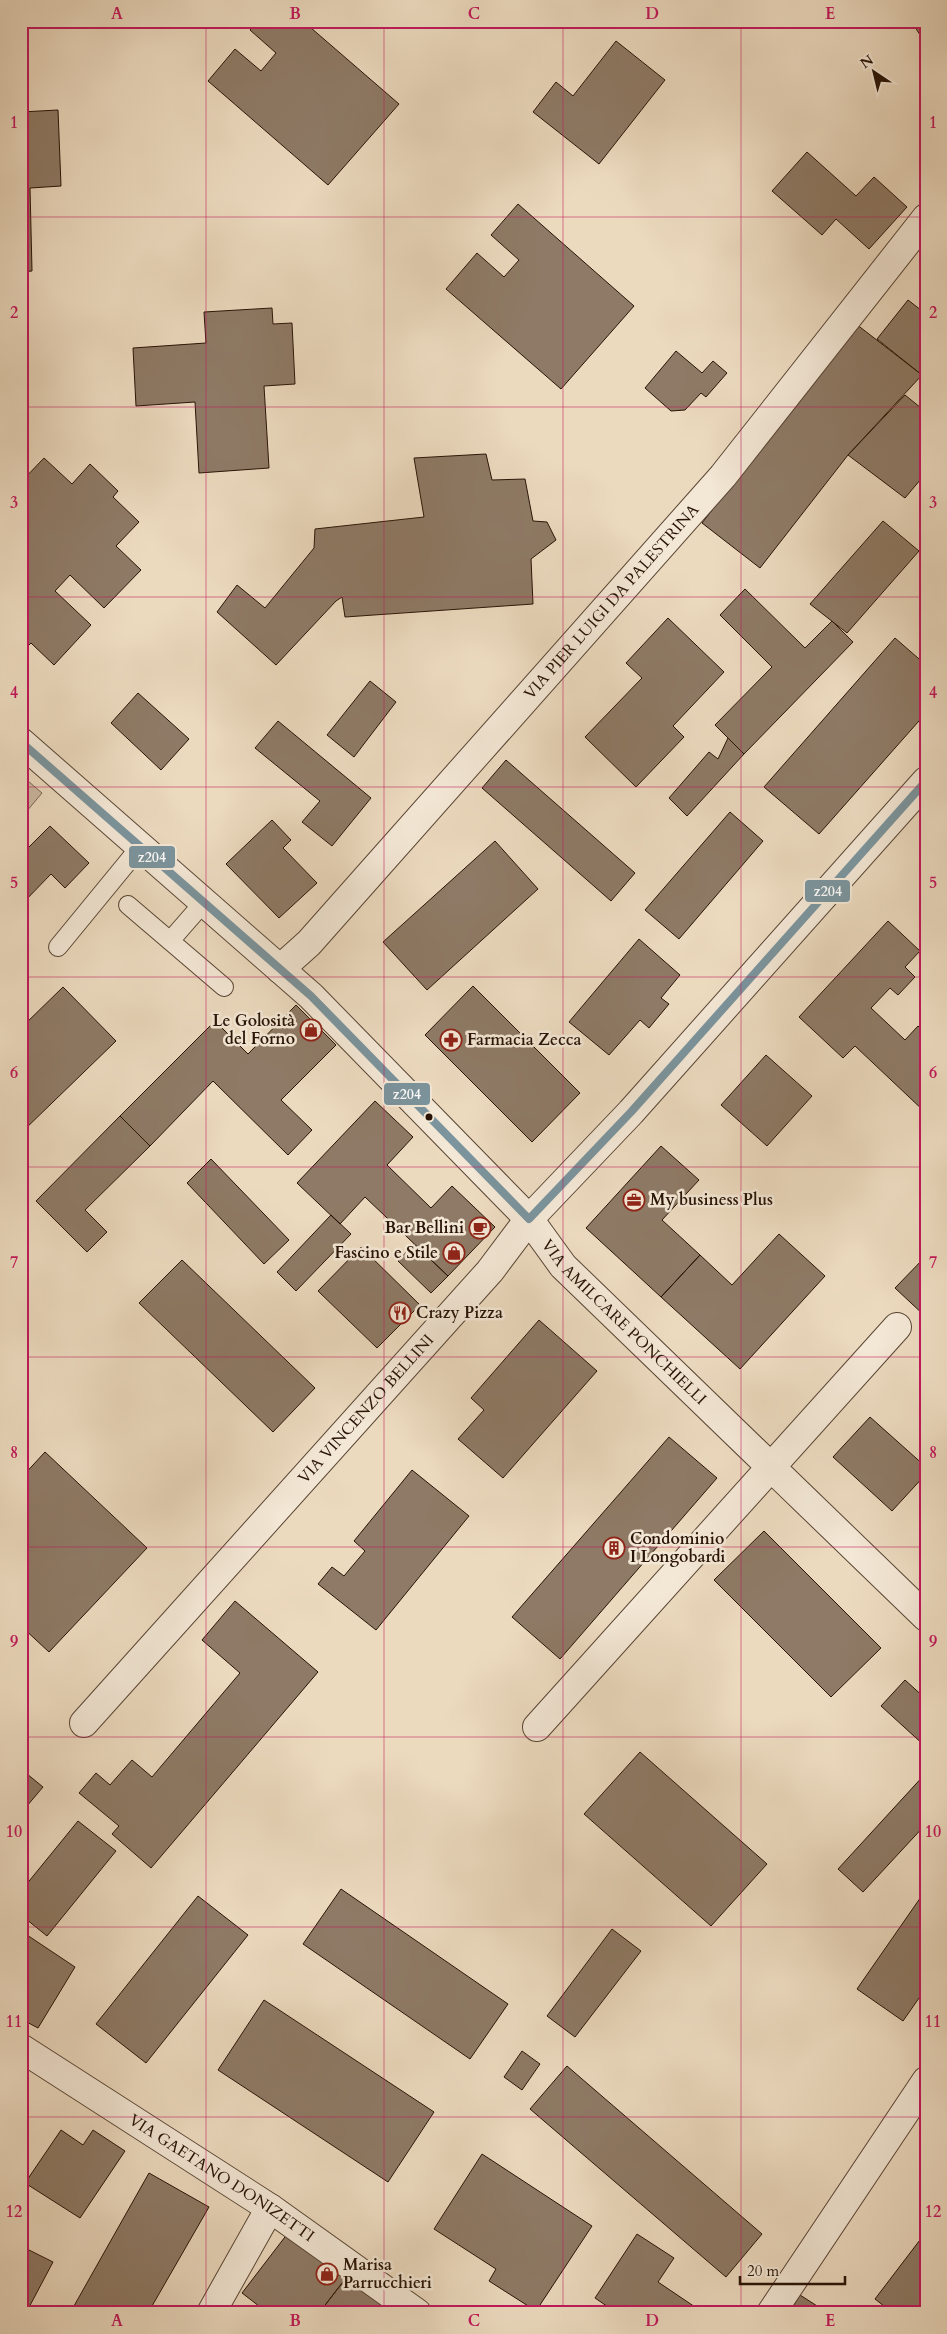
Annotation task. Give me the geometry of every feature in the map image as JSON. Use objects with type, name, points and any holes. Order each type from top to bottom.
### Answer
[{"type":"street","name":"VIA PIER LUIGI DA PALESTRINA","points":[[280,969],[316,935],[723,476],[926,218]]},
{"type":"street","name":"VIA AMILCARE PONCHIELLI","points":[[21,742],[318,1003],[528,1219],[563,1266],[926,1617]]},
{"type":"street","name":"VIA VINCENZO BELLINI","points":[[84,1723],[490,1271],[528,1219],[631,1112],[926,781]]},
{"type":"street","points":[[537,1727],[897,1327]]},
{"type":"street","name":"VIA GAETANO DONIZETTI","points":[[21,2048],[270,2208],[417,2313]]},
{"type":"street","points":[[771,2313],[926,2081]]},
{"type":"street","points":[[211,2313],[270,2208]]},
{"type":"lane","points":[[58,947],[140,846]]},
{"type":"lane","points":[[170,941],[204,902]]},
{"type":"lane","points":[[128,905],[224,987]]},
{"type":"shaded area","points":[[21,775],[42,793],[21,818]]},
{"type":"building","points":[[258,21],[303,21],[399,104],[328,185],[208,81],[235,49],[261,71],[276,53],[250,30]]},
{"type":"building","points":[[911,21],[926,21],[926,44]]},
{"type":"building","points":[[616,41],[665,80],[599,164],[533,112],[556,82],[573,96]]},
{"type":"building","points":[[58,110],[61,186],[30,188],[32,271],[21,272],[21,112]]},
{"type":"building","points":[[807,152],[856,196],[874,177],[907,207],[869,249],[836,219],[822,235],[772,191]]},
{"type":"building","points":[[518,204],[634,306],[561,389],[446,289],[477,253],[504,277],[519,260],[491,235]]},
{"type":"building","points":[[908,300],[926,314],[926,370],[922,375],[877,339]]},
{"type":"building","points":[[272,308],[273,324],[292,323],[295,384],[264,386],[269,468],[199,473],[195,402],[136,406],[133,348],[206,343],[204,312]]},
{"type":"building","points":[[856,324],[922,375],[848,455],[760,568],[702,523]]},
{"type":"building","points":[[676,351],[702,373],[713,361],[727,373],[706,397],[701,393],[685,410],[671,411],[645,388]]},
{"type":"building","points":[[905,395],[926,412],[926,473],[905,498],[848,455]]},
{"type":"building","points":[[486,454],[492,480],[525,479],[533,521],[547,522],[556,540],[531,559],[533,604],[345,617],[342,597],[336,601],[276,665],[217,612],[237,585],[265,608],[314,548],[315,529],[424,517],[414,458]]},
{"type":"building","points":[[44,458],[72,484],[90,464],[118,491],[113,497],[139,522],[116,546],[141,570],[104,608],[70,575],[55,591],[91,625],[54,665],[31,643],[21,653],[21,512],[24,510],[21,508],[21,482]]},
{"type":"building","points":[[883,521],[919,551],[847,633],[810,604]]},
{"type":"building","points":[[745,589],[805,648],[832,621],[853,642],[744,754],[715,725],[772,667],[720,615]]},
{"type":"building","points":[[668,618],[724,672],[673,726],[684,737],[636,787],[585,737],[642,678],[626,663]]},
{"type":"building","points":[[895,638],[926,665],[926,713],[819,834],[764,787]]},
{"type":"building","points":[[370,681],[396,702],[354,757],[327,735]]},
{"type":"building","points":[[138,693],[189,739],[161,770],[111,723]]},
{"type":"building","points":[[278,721],[371,798],[332,846],[302,822],[320,801],[255,748]]},
{"type":"building","points":[[728,738],[744,754],[687,816],[669,798],[709,752],[718,759]]},
{"type":"building","points":[[506,760],[635,873],[611,901],[482,788]]},
{"type":"building","points":[[730,812],[763,841],[679,939],[645,910]]},
{"type":"building","points":[[272,820],[291,840],[283,848],[317,883],[279,918],[226,864]]},
{"type":"building","points":[[50,826],[89,863],[65,888],[51,874],[21,905],[21,855]]},
{"type":"building","points":[[495,841],[538,889],[427,990],[383,942]]},
{"type":"building","points":[[888,921],[920,951],[905,967],[915,977],[898,995],[890,988],[871,1008],[905,1040],[918,1026],[926,1033],[926,1113],[855,1046],[843,1058],[799,1017]]},
{"type":"building","points":[[639,939],[680,975],[661,998],[669,1004],[649,1028],[640,1020],[609,1055],[569,1022]]},
{"type":"building","points":[[473,986],[580,1093],[532,1142],[425,1035]]},
{"type":"building","points":[[63,987],[116,1041],[21,1133],[21,1028]]},
{"type":"building","points":[[296,1005],[336,1045],[281,1100],[312,1130],[288,1155],[213,1081],[150,1146],[120,1116],[215,1021],[248,1054]]},
{"type":"building","points":[[766,1055],[812,1096],[767,1146],[721,1105]]},
{"type":"building","points":[[375,1101],[413,1137],[387,1165],[431,1208],[452,1186],[495,1227],[448,1276],[365,1197],[340,1224],[297,1183]]},
{"type":"building","points":[[120,1116],[150,1146],[85,1210],[107,1232],[87,1252],[36,1201]]},
{"type":"building","points":[[661,1146],[699,1180],[662,1220],[700,1255],[661,1297],[586,1228]]},
{"type":"building","points":[[211,1159],[289,1240],[264,1264],[187,1183]]},
{"type":"building","points":[[331,1215],[351,1234],[296,1291],[277,1272]]},
{"type":"building","points":[[779,1234],[825,1276],[740,1369],[661,1297],[700,1255],[732,1285]]},
{"type":"building","points":[[414,1244],[448,1276],[431,1293],[398,1261]]},
{"type":"building","points":[[361,1247],[420,1305],[377,1348],[318,1291]]},
{"type":"building","points":[[926,1256],[926,1317],[895,1288]]},
{"type":"building","points":[[182,1260],[315,1388],[273,1432],[139,1303]]},
{"type":"building","points":[[539,1320],[597,1371],[503,1478],[458,1439],[484,1410],[471,1398]]},
{"type":"building","points":[[870,1417],[926,1467],[926,1474],[892,1511],[833,1457]]},
{"type":"building","name":"Condominio I Longobardi","points":[[669,1437],[717,1478],[560,1659],[512,1617]]},
{"type":"building","points":[[45,1452],[147,1548],[49,1652],[21,1626],[21,1514],[28,1507],[21,1501],[21,1478]]},
{"type":"building","points":[[412,1470],[469,1516],[376,1630],[318,1584],[332,1567],[344,1576],[365,1551],[354,1541]]},
{"type":"building","points":[[764,1531],[881,1648],[831,1697],[714,1580]]},
{"type":"building","points":[[235,1601],[318,1672],[151,1868],[112,1834],[119,1826],[79,1793],[96,1773],[110,1785],[132,1760],[152,1777],[240,1673],[202,1640]]},
{"type":"building","points":[[905,1680],[926,1699],[926,1747],[881,1706]]},
{"type":"building","points":[[640,1752],[767,1864],[711,1926],[584,1814]]},
{"type":"building","points":[[21,1769],[43,1787],[21,1813]]},
{"type":"building","points":[[926,1773],[926,1824],[863,1892],[838,1869]]},
{"type":"building","points":[[78,1821],[116,1851],[47,1936],[21,1915],[21,1891]]},
{"type":"building","points":[[341,1889],[508,2004],[470,2059],[303,1944]]},
{"type":"building","points":[[923,1894],[926,1896],[926,1988],[903,2021],[857,1989]]},
{"type":"building","points":[[198,1896],[248,1935],[146,2063],[96,2024]]},
{"type":"building","points":[[612,1929],[641,1951],[575,2037],[547,2016]]},
{"type":"building","points":[[21,1931],[75,1967],[38,2028],[21,2019]]},
{"type":"building","points":[[264,2000],[434,2112],[388,2182],[218,2070]]},
{"type":"building","points":[[522,2051],[540,2064],[522,2090],[504,2077]]},
{"type":"building","points":[[567,2066],[762,2234],[726,2277],[530,2109]]},
{"type":"building","points":[[61,2130],[83,2145],[93,2130],[125,2151],[80,2218],[25,2183]]},
{"type":"building","points":[[482,2154],[592,2226],[536,2311],[489,2281],[496,2269],[434,2229]]},
{"type":"building","points":[[149,2173],[209,2207],[148,2313],[70,2313]]},
{"type":"building","points":[[926,2232],[926,2313],[893,2313],[875,2299]]},
{"type":"building","points":[[288,2233],[346,2278],[319,2313],[289,2313],[285,2310],[283,2313],[268,2313],[242,2293]]},
{"type":"building","points":[[637,2234],[674,2258],[658,2282],[704,2313],[617,2313],[595,2298]]},
{"type":"building","points":[[21,2246],[53,2262],[26,2313],[21,2313]]},
{"type":"building","points":[[346,2278],[392,2313],[319,2313]]},
{"type":"building","points":[[800,2295],[828,2313],[789,2313]]},
{"type":"transit line","name":"z204","points":[[21,742],[311,996],[529,1219]]},
{"type":"transit line","name":"z204","points":[[529,1219],[631,1112],[926,781]]},
{"type":"place","name":"Le Golosità del Forno","points":[[311,1030]]},
{"type":"place","name":"Farmacia Zecca","points":[[451,1040]]},
{"type":"place","name":"My business Plus","points":[[634,1200]]},
{"type":"place","name":"Bar Bellini","points":[[480,1228]]},
{"type":"place","name":"Fascino e Stile","points":[[454,1253]]},
{"type":"place","name":"Crazy Pizza","points":[[400,1313]]},
{"type":"place","name":"Condominio I Longobardi","points":[[614,1548]]},
{"type":"place","name":"Marisa Parrucchieri","points":[[327,2274]]}]
